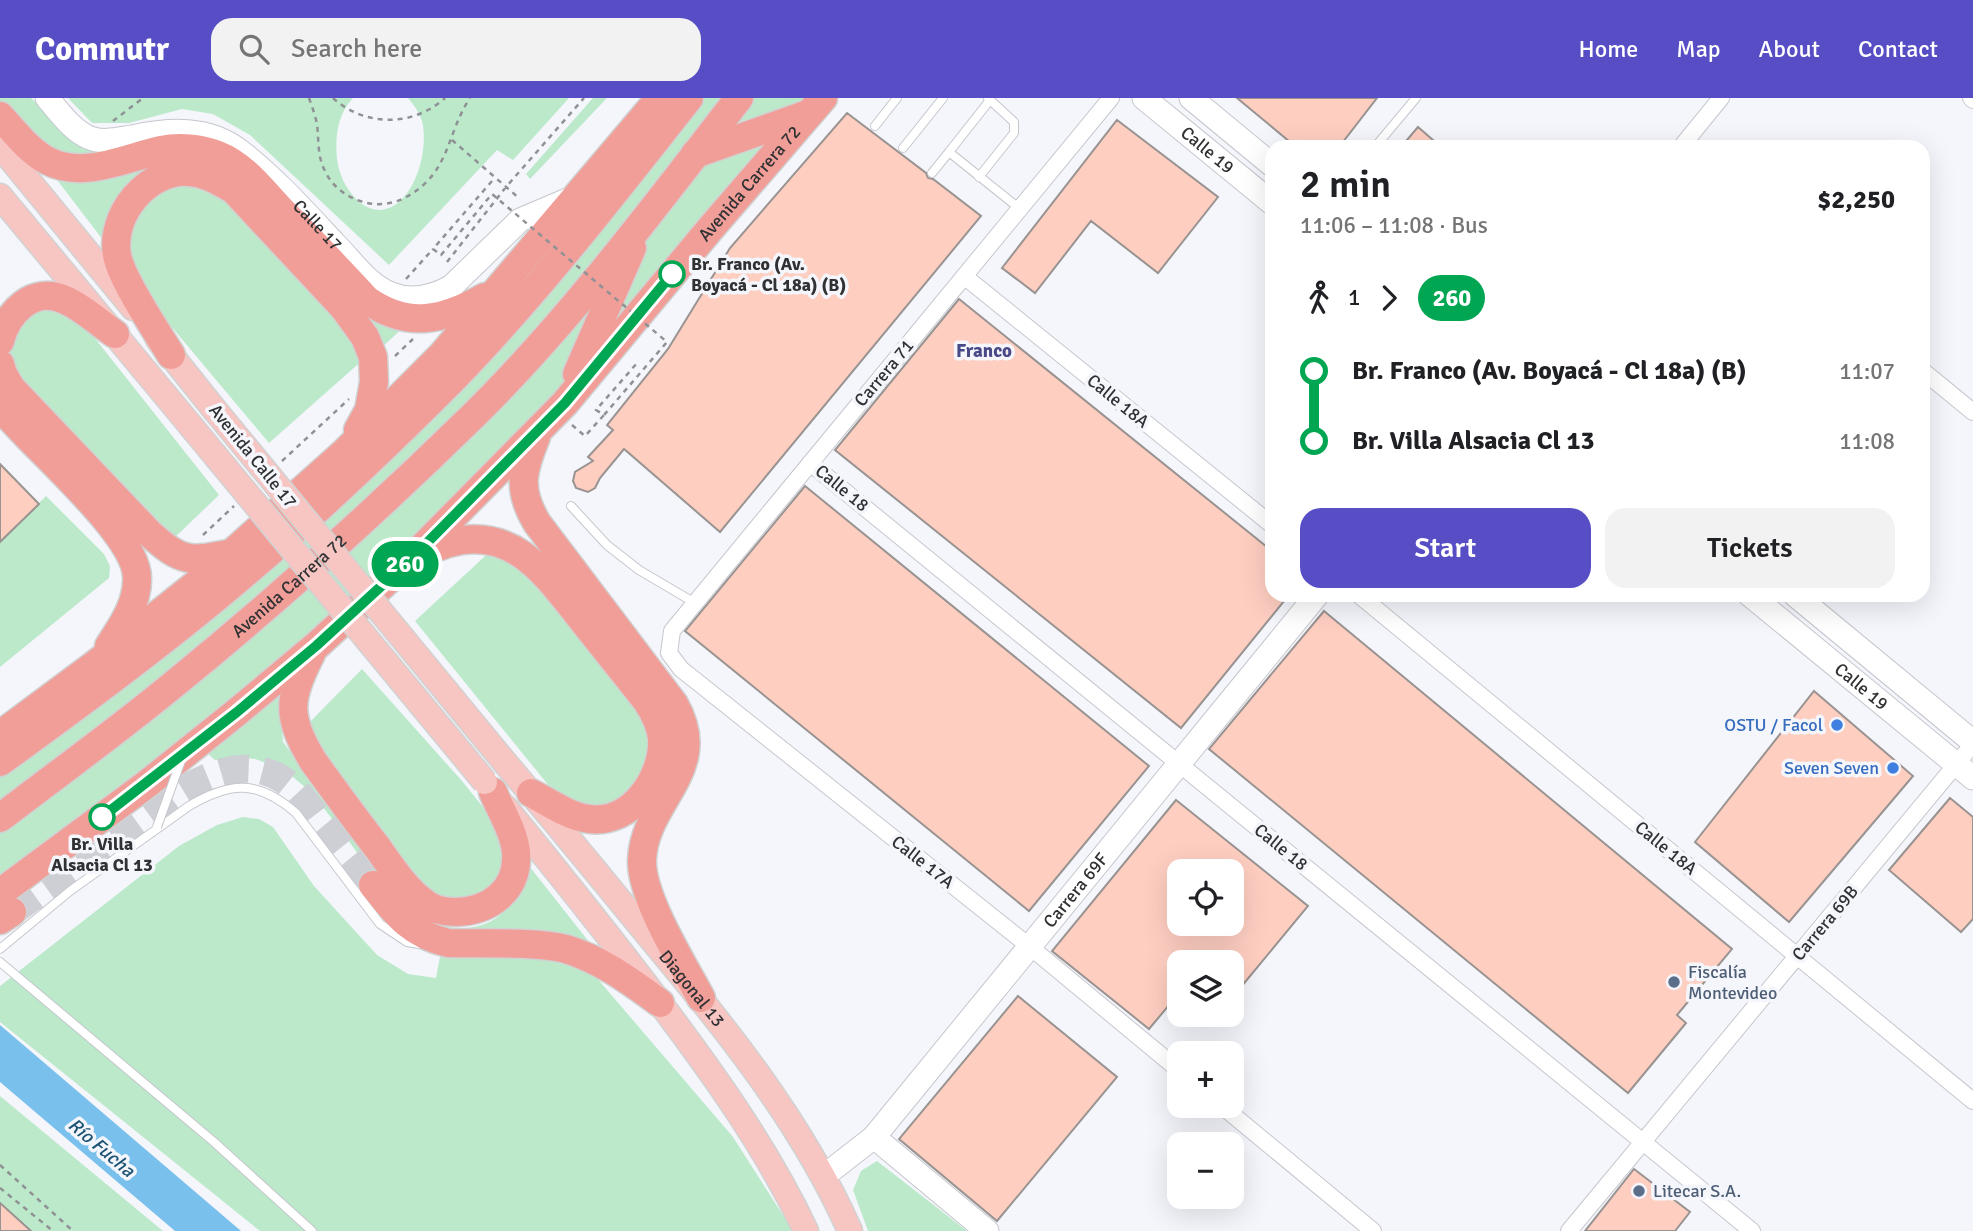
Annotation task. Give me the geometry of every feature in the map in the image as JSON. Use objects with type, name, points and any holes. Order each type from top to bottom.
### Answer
[{"type":"highway","points":[[0,735],[97,663],[233,553],[345,452],[442,355],[660,98]]},
{"type":"highway","points":[[651,145],[670,98]]},
{"type":"highway","points":[[0,762],[114,678],[219,595],[409,421],[498,330],[542,280],[689,98]]},
{"type":"highway","name":"Avenida Carrera 72","points":[[0,818],[176,682],[270,602],[476,413],[566,314],[739,98]]},
{"type":"highway","points":[[695,155],[816,106]]},
{"type":"highway","name":"Avenida Carrera 72","points":[[4,908],[316,646],[413,557],[565,403],[816,106]]},
{"type":"highway","points":[[0,116],[28,146],[47,160],[66,167],[110,164],[163,149],[185,148],[220,156],[246,173],[367,300],[396,315],[426,319],[460,311],[499,289]]},
{"type":"highway","points":[[171,355],[123,272],[117,255],[118,235],[125,212],[146,186],[176,173],[190,172],[219,181],[234,190],[344,308],[369,347],[374,374],[369,410],[345,452]]},
{"type":"highway","points":[[565,403],[645,218]]},
{"type":"highway","points":[[0,341],[9,317],[22,304],[46,297],[58,297],[68,301],[115,334]]},
{"type":"highway","points":[[0,364],[2,374],[11,388],[148,532],[179,556],[196,559],[233,553]]},
{"type":"highway","points":[[0,406],[116,530],[134,558],[138,576],[132,608],[97,663]]},
{"type":"highway","points":[[538,431],[526,461],[523,482],[528,509],[674,704],[685,726],[687,735],[684,759],[672,788],[648,829],[642,861],[651,899],[701,998]]},
{"type":"highway","points":[[413,557],[450,542],[469,540],[489,541],[509,546],[522,553],[546,574],[646,700],[658,719],[662,738],[661,757],[656,774],[636,802],[622,812],[609,818],[591,819],[574,815],[531,793]]},
{"type":"highway","points":[[316,646],[298,681],[292,715],[295,726],[313,761],[394,871],[428,906],[447,912],[471,911],[496,901],[508,888],[515,868],[516,852],[513,838],[489,787]]},
{"type":"highway","points":[[373,885],[397,916],[415,931],[432,939],[448,943],[544,946],[567,950],[619,974],[660,1003]]},
{"type":"main road","name":"Avenida Calle 17","points":[[0,146],[508,765]]},
{"type":"main road","name":"Avenida Calle 17","points":[[0,196],[489,787]]},
{"type":"main road","name":"Diagonal 13","points":[[508,765],[701,998],[761,1076],[824,1176],[850,1231]]},
{"type":"main road","name":"Diagonal 13","points":[[489,787],[660,1003],[747,1126],[789,1196],[806,1231]]},
{"type":"street","points":[[47,98],[76,129],[91,139]]},
{"type":"street","name":"Carrera 71","points":[[669,653],[672,631],[1111,98]]},
{"type":"street","name":"Calle 19","points":[[1144,98],[1265,197]]},
{"type":"street","name":"Calle 19","points":[[1191,98],[1265,159]]},
{"type":"street","points":[[1687,140],[1721,98]]},
{"type":"street","name":"Calle 17","points":[[91,139],[117,140],[164,131],[192,131],[215,137],[237,149],[289,195],[370,281],[392,295],[414,298],[442,292],[462,277],[511,227],[534,213],[579,195]]},
{"type":"street","name":"Calle 18A","points":[[964,276],[1265,519]]},
{"type":"street","points":[[1930,377],[1973,412]]},
{"type":"street","name":"Calle 18","points":[[810,463],[1752,1231]]},
{"type":"street","name":"Carrera 69F","points":[[824,1176],[874,1137],[1311,602]]},
{"type":"street","name":"Calle 18A","points":[[1368,602],[1973,1101]]},
{"type":"street","name":"Calle 19","points":[[1759,602],[1965,772]]},
{"type":"street","name":"Calle 19","points":[[1803,602],[1973,743]]},
{"type":"street","name":"Calle 17A","points":[[669,653],[681,670],[1029,946],[1167,1060]]},
{"type":"street","name":"Carrera 69B","points":[[1569,1231],[1798,956],[1965,772],[1973,743]]},
{"type":"street","points":[[1236,1118],[1373,1231]]},
{"type":"street","points":[[874,1137],[987,1231]]},
{"type":"lane","points":[[875,126],[897,98]]},
{"type":"lane","points":[[903,148],[943,98]]},
{"type":"lane","points":[[1381,140],[1416,98]]},
{"type":"lane","points":[[932,173],[989,99],[1014,122],[1015,127],[1014,133],[979,177]]},
{"type":"lane","points":[[949,152],[1020,209]]},
{"type":"lane","points":[[571,506],[607,545],[695,603]]},
{"type":"lane","points":[[157,827],[183,755]]},
{"type":"lane","points":[[0,949],[70,891],[157,827],[207,795],[238,788],[270,793],[296,813],[380,924],[407,942],[422,945],[448,943]]},
{"type":"lane","points":[[0,962],[193,1124],[312,1231]]},
{"type":"path","points":[[91,139],[143,98]]},
{"type":"path","points":[[309,98],[317,124],[323,169],[329,178],[344,194],[366,202],[388,203],[420,189],[439,168],[457,122],[470,98]]},
{"type":"path","points":[[334,98],[352,112],[386,120],[419,115],[445,98]]},
{"type":"path","points":[[447,263],[506,187],[584,98]]},
{"type":"path","points":[[452,140],[534,213]]},
{"type":"path","points":[[415,267],[493,179]]},
{"type":"path","points":[[433,249],[441,255],[492,194],[667,342],[586,436]]},
{"type":"path","points":[[276,467],[423,330],[426,319]]},
{"type":"path","points":[[604,415],[596,410],[638,362]]},
{"type":"path","points":[[179,556],[237,503]]},
{"type":"path","points":[[0,1165],[74,1231]]},
{"type":"path","points":[[0,1188],[53,1231]]},
{"type":"green space","points":[[0,98],[31,98],[83,149],[102,153],[94,156],[50,152],[0,109]]},
{"type":"green space","points":[[68,98],[353,98],[343,112],[338,127],[336,151],[339,170],[350,192],[367,207],[377,210],[399,202],[417,175],[423,153],[424,131],[422,121],[408,98],[569,98],[513,160],[497,150],[389,265],[250,135],[213,114],[182,109],[129,123],[92,123]]},
{"type":"green space","points":[[593,98],[607,98],[530,179],[526,174]]},
{"type":"green space","points":[[700,98],[734,98],[471,405],[203,649],[0,805],[0,772],[229,596]]},
{"type":"green space","points":[[750,98],[804,98],[797,107],[726,125]]},
{"type":"green space","points":[[776,132],[608,333],[649,221],[705,161]]},
{"type":"green space","points":[[165,161],[200,165],[233,177],[365,309],[394,322],[407,324],[380,349],[359,314],[243,195],[211,172],[180,167],[165,169],[136,181],[113,203],[106,218],[103,240],[54,176],[96,178]]},
{"type":"green space","points":[[188,181],[213,187],[328,302],[365,358],[269,443],[139,288],[123,250],[139,201]]},
{"type":"green space","points":[[615,267],[558,397],[414,540],[266,676],[0,881],[0,827],[80,766]]},
{"type":"green space","points":[[53,305],[82,322],[219,495],[171,541],[13,374],[7,351],[21,317]]},
{"type":"green space","points":[[46,496],[104,554],[110,566],[109,578],[0,667],[0,542]]},
{"type":"green space","points":[[496,546],[513,553],[644,715],[652,752],[635,791],[597,807],[580,806],[558,797],[415,621]]},
{"type":"green space","points":[[362,669],[462,781],[499,827],[507,848],[498,884],[483,900],[441,903],[406,876],[306,726]]},
{"type":"green space","points":[[288,683],[280,706],[283,742],[406,906],[421,918],[439,926],[459,929],[481,925],[499,916],[506,909],[516,884],[522,857],[597,952],[447,933],[401,911],[323,807],[305,787],[283,769],[255,759],[233,757],[215,760],[207,753]]},
{"type":"green space","points":[[243,817],[259,819],[273,827],[314,886],[377,955],[408,974],[436,978],[441,951],[565,961],[596,977],[733,1137],[793,1231],[260,1231],[0,1022],[0,986],[179,846],[217,825]]},
{"type":"green space","points":[[0,1096],[163,1231],[31,1231],[0,1203]]},
{"type":"green space","points":[[877,1161],[967,1231],[868,1231],[853,1190],[861,1171]]},
{"type":"water","name":"Río Fucha","points":[[0,1025],[241,1231],[175,1231],[0,1082]]},
{"type":"building","points":[[1237,98],[1377,98],[1344,140],[1288,140]]},
{"type":"building","points":[[847,113],[926,173],[928,178],[933,179],[981,216],[720,532],[624,449],[595,488],[588,492],[576,488],[573,481],[575,472],[593,461],[588,457],[613,430],[607,425],[668,349],[730,248]]},
{"type":"building","points":[[1117,120],[1218,197],[1158,273],[1091,221],[1035,293],[1002,268]]},
{"type":"building","points":[[1418,127],[1433,140],[1407,140]]},
{"type":"building","points":[[959,299],[1265,545],[1265,602],[1283,602],[1181,728],[835,450]]},
{"type":"building","points":[[0,464],[39,504],[0,542]]},
{"type":"building","points":[[805,486],[1149,766],[1029,911],[685,631]]},
{"type":"building","points":[[1324,611],[1732,949],[1677,1015],[1686,1023],[1628,1093],[1209,749]]},
{"type":"building","points":[[1814,691],[1913,776],[1789,922],[1695,842]]},
{"type":"building","points":[[1950,798],[1973,817],[1973,919],[1961,932],[1889,870]]},
{"type":"building","points":[[1176,800],[1308,906],[1244,983],[1244,950],[1167,950],[1167,1008],[1149,1029],[1052,951]]},
{"type":"building","points":[[1018,996],[1117,1077],[997,1221],[899,1139]]},
{"type":"building","name":"Litecar S.A.","points":[[1634,1169],[1690,1212],[1675,1231],[1585,1231]]},
{"type":"building","points":[[0,1203],[31,1231],[0,1231]]},
{"type":"tunnel","points":[[12,912],[178,793],[214,775],[241,769],[267,772],[292,787],[373,885]]},
{"type":"bus line","name":"260","points":[[102,817],[147,784],[316,646],[413,557],[565,403],[672,274]]},
{"type":"place","name":"Br. Franco (Av. Boyacá - Cl 18a) (B)","points":[[672,274]]},
{"type":"place","name":"OSTU / Facol","points":[[1837,725]]},
{"type":"place","name":"Seven Seven","points":[[1893,768]]},
{"type":"place","name":"Br. Villa Alsacia Cl 13","points":[[102,817]]},
{"type":"place","name":"Fiscalía Montevideo","points":[[1674,982]]},
{"type":"place","name":"Litecar S.A.","points":[[1639,1191]]},
{"type":"district","name":"Franco","points":[[984,350]]}]
